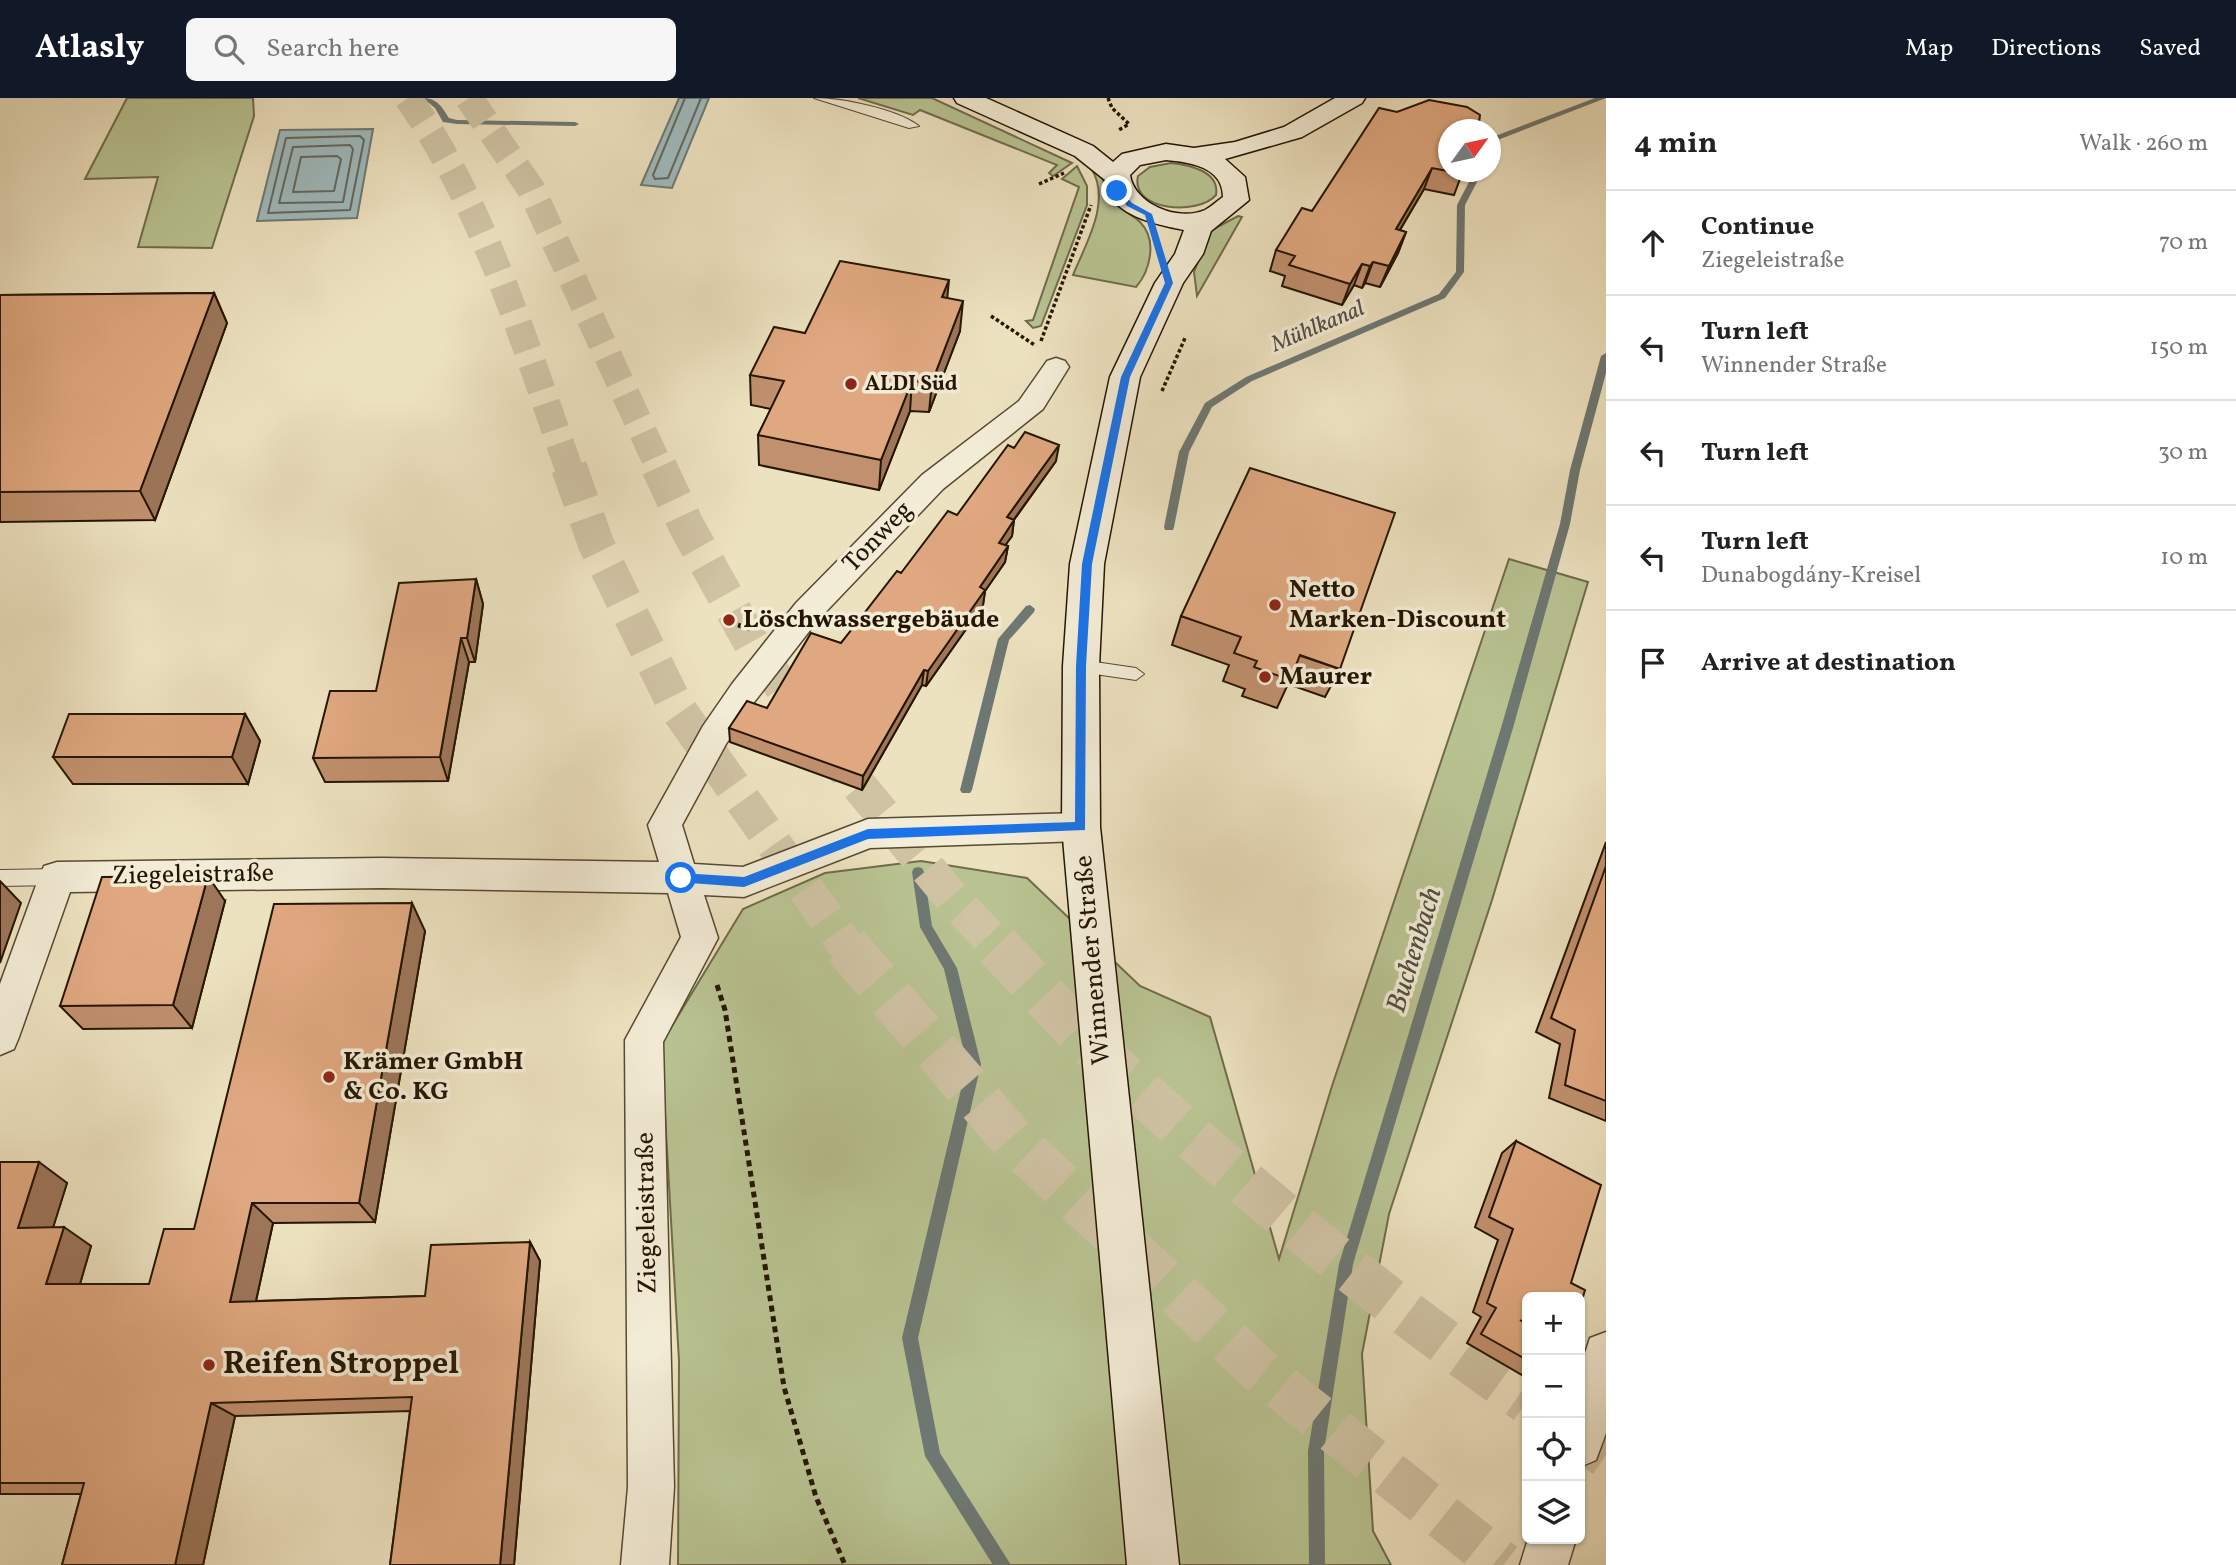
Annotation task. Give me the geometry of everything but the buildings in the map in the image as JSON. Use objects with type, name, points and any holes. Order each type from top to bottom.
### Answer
[{"type":"street","points":[[966,98],[1084,151],[1115,176]]},
{"type":"street","points":[[1002,98],[1082,132],[1147,154]]},
{"type":"street","points":[[1194,156],[1226,171],[1236,186],[1236,199],[1229,208],[1208,218],[1186,220],[1148,214],[1124,200],[1117,191],[1115,176],[1124,163],[1147,154],[1166,152],[1194,156],[1239,149],[1293,132],[1353,98]]},
{"type":"street","points":[[1236,186],[1293,132]]},
{"type":"street","points":[[1148,214],[1162,259]]},
{"type":"street","name":"Winnender Straße","points":[[1153,1565],[1081,827],[1081,666],[1087,564],[1125,377],[1162,259],[1189,254],[1198,229],[1208,218]]},
{"type":"street","name":"Tonweg","points":[[681,878],[665,825],[682,788],[732,707],[783,640],[850,564],[914,498],[993,432],[1032,404],[1056,367]]},
{"type":"street","name":"Ziegeleistraße","points":[[57,877],[382,873],[681,878],[744,882],[868,834],[1081,827]]},
{"type":"street","points":[[0,1037],[57,877]]},
{"type":"street","points":[[681,878],[700,938]]},
{"type":"street","name":"Ziegeleistraße","points":[[645,1565],[651,1487],[644,1040],[700,938]]},
{"type":"street","points":[[1585,1427],[1606,1354]]},
{"type":"street","points":[[1544,1565],[1550,1544]]},
{"type":"lane","points":[[820,98],[874,112],[912,126]]},
{"type":"lane","points":[[1081,666],[1136,674]]},
{"type":"lane","name":"Ziegeleistraße","points":[[0,878],[57,877]]},
{"type":"path","points":[[1108,98],[1112,108],[1129,124],[1114,132]]},
{"type":"path","points":[[991,316],[1039,348],[1093,200]]},
{"type":"path","points":[[1159,397],[1186,335]]},
{"type":"path","points":[[700,938],[725,1010],[784,1387],[816,1497],[845,1565]]},
{"type":"green space","points":[[127,98],[253,98],[254,116],[212,248],[138,247],[158,177],[85,179]]},
{"type":"green space","points":[[858,98],[932,98],[1072,163],[1053,176],[1049,173],[1057,165],[920,110],[913,115]]},
{"type":"green space","points":[[1171,163],[1186,165],[1208,175],[1216,187],[1216,195],[1207,202],[1181,207],[1154,203],[1144,197],[1138,188],[1138,176],[1150,167]]},
{"type":"green space","points":[[1077,166],[1087,186],[1087,205],[1041,326],[1033,328],[1026,321],[1033,320],[1079,187],[1062,179]]},
{"type":"green space","points":[[1091,168],[1101,172],[1110,198],[1146,229],[1150,255],[1145,273],[1136,287],[1073,275],[1090,236],[1098,208],[1097,181]]},
{"type":"green space","points":[[1238,216],[1242,217],[1197,296],[1194,272],[1210,231]]},
{"type":"green space","points":[[1509,559],[1588,582],[1492,900],[1389,1214],[1362,1354],[1373,1531],[1391,1565],[678,1565],[679,1361],[661,1044],[743,909],[825,873],[921,861],[1027,878],[1140,986],[1210,1017],[1279,1259],[1332,1086]]},
{"type":"water","points":[[679,98],[709,98],[672,188],[641,185]]},
{"type":"water","points":[[373,129],[357,218],[257,221],[280,130]]},
{"type":"waterway","points":[[427,98],[438,107],[446,120],[457,122],[575,124]]},
{"type":"waterway","name":"Mühlkanal","points":[[1501,137],[1602,98]]},
{"type":"waterway","name":"Mühlkanal","points":[[1169,527],[1184,452],[1208,405],[1249,379],[1442,296],[1460,272],[1461,205],[1473,182]]},
{"type":"waterway","name":"Buchenbach","points":[[1317,1565],[1316,1451],[1346,1264],[1507,728],[1565,524],[1575,470],[1606,356]]},
{"type":"waterway","points":[[966,790],[1004,639],[1030,609]]},
{"type":"waterway","points":[[918,872],[926,927],[950,968],[974,1064],[910,1338],[933,1456],[1003,1565]]},
{"type":"tunnel","points":[[408,98],[435,140],[481,231],[519,325],[569,469]]},
{"type":"tunnel","points":[[469,98],[531,189],[660,469]]},
{"type":"tunnel","points":[[569,467],[596,544],[675,705],[847,947]]},
{"type":"tunnel","points":[[659,467],[686,525],[757,653],[846,770],[957,904],[999,947]]},
{"type":"tunnel","points":[[846,946],[1014,1141],[1259,1370],[1503,1565]]},
{"type":"tunnel","points":[[997,946],[1103,1057],[1217,1159],[1369,1284],[1522,1397]]},
{"type":"tunnel","points":[[1585,1440],[1606,1455]]},
{"type":"place","name":"ALDI Süd","points":[[851,384]]},
{"type":"place","name":"Netto Marken-Discount","points":[[1275,605]]},
{"type":"place","name":"Löschwassergebäude","points":[[729,620]]},
{"type":"place","name":"Maurer","points":[[1265,677]]},
{"type":"place","name":"Krämer GmbH & Co. KG","points":[[329,1077]]},
{"type":"place","name":"Reifen Stroppel","points":[[209,1365]]},
{"type":"route","points":[[681,878],[744,882],[868,834],[911,830],[1081,827],[1081,666],[1087,564],[1125,377],[1169,283],[1156,233],[1148,214],[1124,200],[1117,191]]}]
